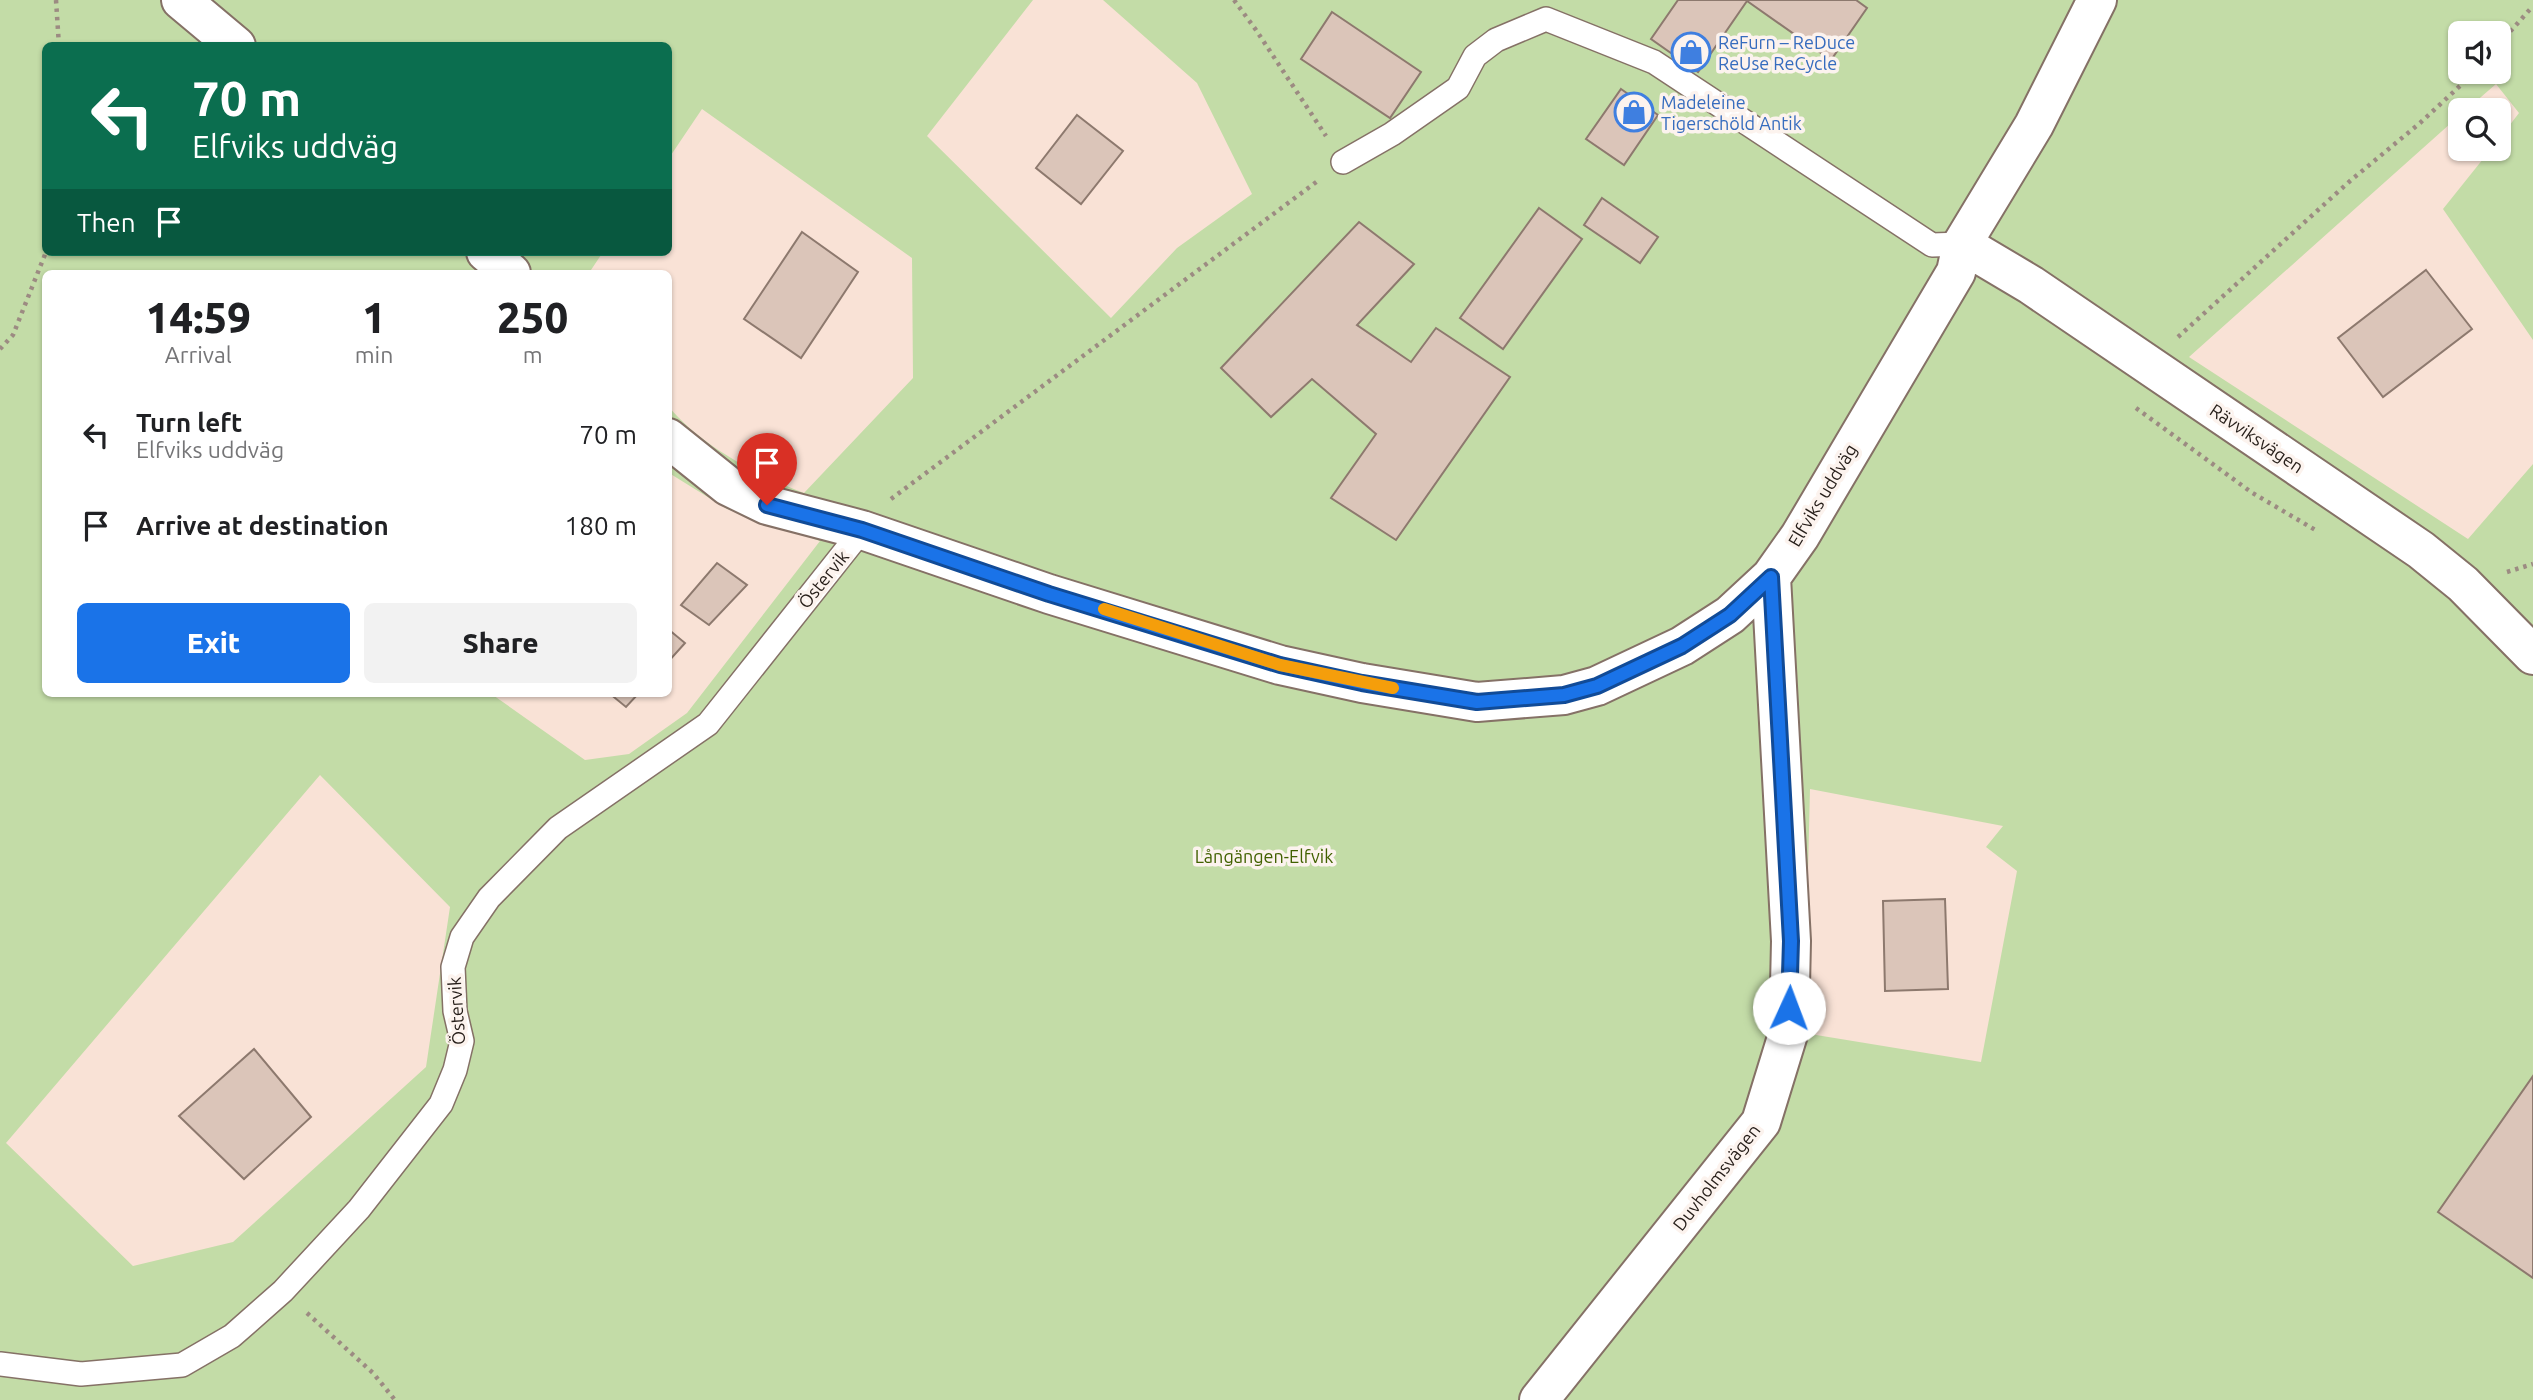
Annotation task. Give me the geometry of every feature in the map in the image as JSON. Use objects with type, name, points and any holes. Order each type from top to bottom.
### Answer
[{"type":"street","points":[[181,0],[231,42]]},
{"type":"street","name":"Elfviks uddväg","points":[[672,441],[728,486],[767,505],[862,530],[1049,594],[1280,665],[1362,683],[1477,702],[1564,695],[1597,686],[1682,646],[1730,615],[1771,577],[1800,536],[1956,272],[1962,244],[2034,125],[2097,0]]},
{"type":"street","name":"Rävviksvägen","points":[[1962,244],[2031,285],[2421,550],[2463,584],[2533,654]]},
{"type":"street","points":[[491,256],[507,270]]},
{"type":"street","name":"Duvholmsvägen","points":[[1539,1400],[1761,1122],[1789,1031],[1791,941],[1771,577]]},
{"type":"lane","points":[[1343,162],[1392,134],[1458,88],[1475,56],[1496,40],[1546,19],[1654,62],[1932,245],[1962,244]]},
{"type":"lane","name":"Östervik","points":[[0,1364],[82,1374],[182,1365],[232,1336],[283,1291],[359,1209],[441,1104],[456,1070],[462,1041],[455,1011],[453,967],[462,937],[489,898],[558,828],[708,724],[862,530]]},
{"type":"path","points":[[56,0],[59,42]]},
{"type":"path","points":[[862,530],[881,506],[1343,162],[1234,0]]},
{"type":"path","points":[[2511,31],[2533,6]]},
{"type":"path","points":[[2148,363],[2462,84]]},
{"type":"path","points":[[0,349],[13,335],[44,256]]},
{"type":"path","points":[[283,1291],[373,1373],[396,1400]]},
{"type":"green space","name":"Långängen-Elfvik","points":[[0,0],[1033,0],[927,136],[1111,318],[1177,248],[1252,194],[1197,83],[1103,0],[2533,0],[2533,340],[2443,209],[2481,161],[2511,161],[2511,123],[2519,113],[2511,103],[2511,98],[2507,98],[2496,84],[2480,98],[2448,98],[2448,126],[2189,357],[2468,539],[2533,464],[2533,1400],[0,1400]],"holes":[[[320,775],[450,907],[426,1067],[233,1242],[133,1266],[6,1143]],[[1810,789],[2003,826],[1986,847],[2017,871],[1981,1062],[1804,1033]]]},
{"type":"building","points":[[1678,0],[1856,0],[1867,8],[1831,60],[1747,1],[1698,72],[1651,39]]},
{"type":"building","points":[[1332,12],[1421,72],[1390,118],[1301,59]]},
{"type":"building","points":[[1621,89],[1658,115],[1624,165],[1586,139]]},
{"type":"building","points":[[1077,115],[1123,151],[1081,204],[1036,168]]},
{"type":"building","points":[[1602,198],[1658,237],[1640,263],[1584,225]]},
{"type":"building","points":[[1539,208],[1582,239],[1503,349],[1460,318]]},
{"type":"building","points":[[1359,222],[1414,264],[1357,325],[1411,362],[1436,328],[1510,377],[1396,540],[1331,498],[1376,434],[1312,379],[1271,417],[1221,368]]},
{"type":"building","points":[[802,232],[858,272],[801,358],[744,319]]},
{"type":"building","points":[[2426,270],[2472,329],[2383,397],[2338,338]]},
{"type":"building","points":[[717,563],[747,585],[709,625],[681,605]]},
{"type":"building","points":[[672,632],[685,643],[672,658]]},
{"type":"building","points":[[614,697],[635,697],[626,707]]},
{"type":"building","points":[[1945,899],[1948,989],[1885,991],[1883,901]]},
{"type":"building","points":[[254,1049],[311,1117],[244,1179],[179,1116]]},
{"type":"building","points":[[2533,1076],[2533,1278],[2438,1212]]},
{"type":"slow traffic","points":[[1104,609],[1280,665],[1393,688]]},
{"type":"place","name":"ReFurn – ReDuce ReUse ReCycle","points":[[1691,52]]},
{"type":"place","name":"Madeleine Tigerschöld Antik","points":[[1634,112]]},
{"type":"route","points":[[767,505],[862,530],[1049,594],[1280,665],[1362,683],[1477,702],[1564,695],[1597,686],[1682,646],[1730,615],[1771,577],[1791,941],[1789,1008]]}]
